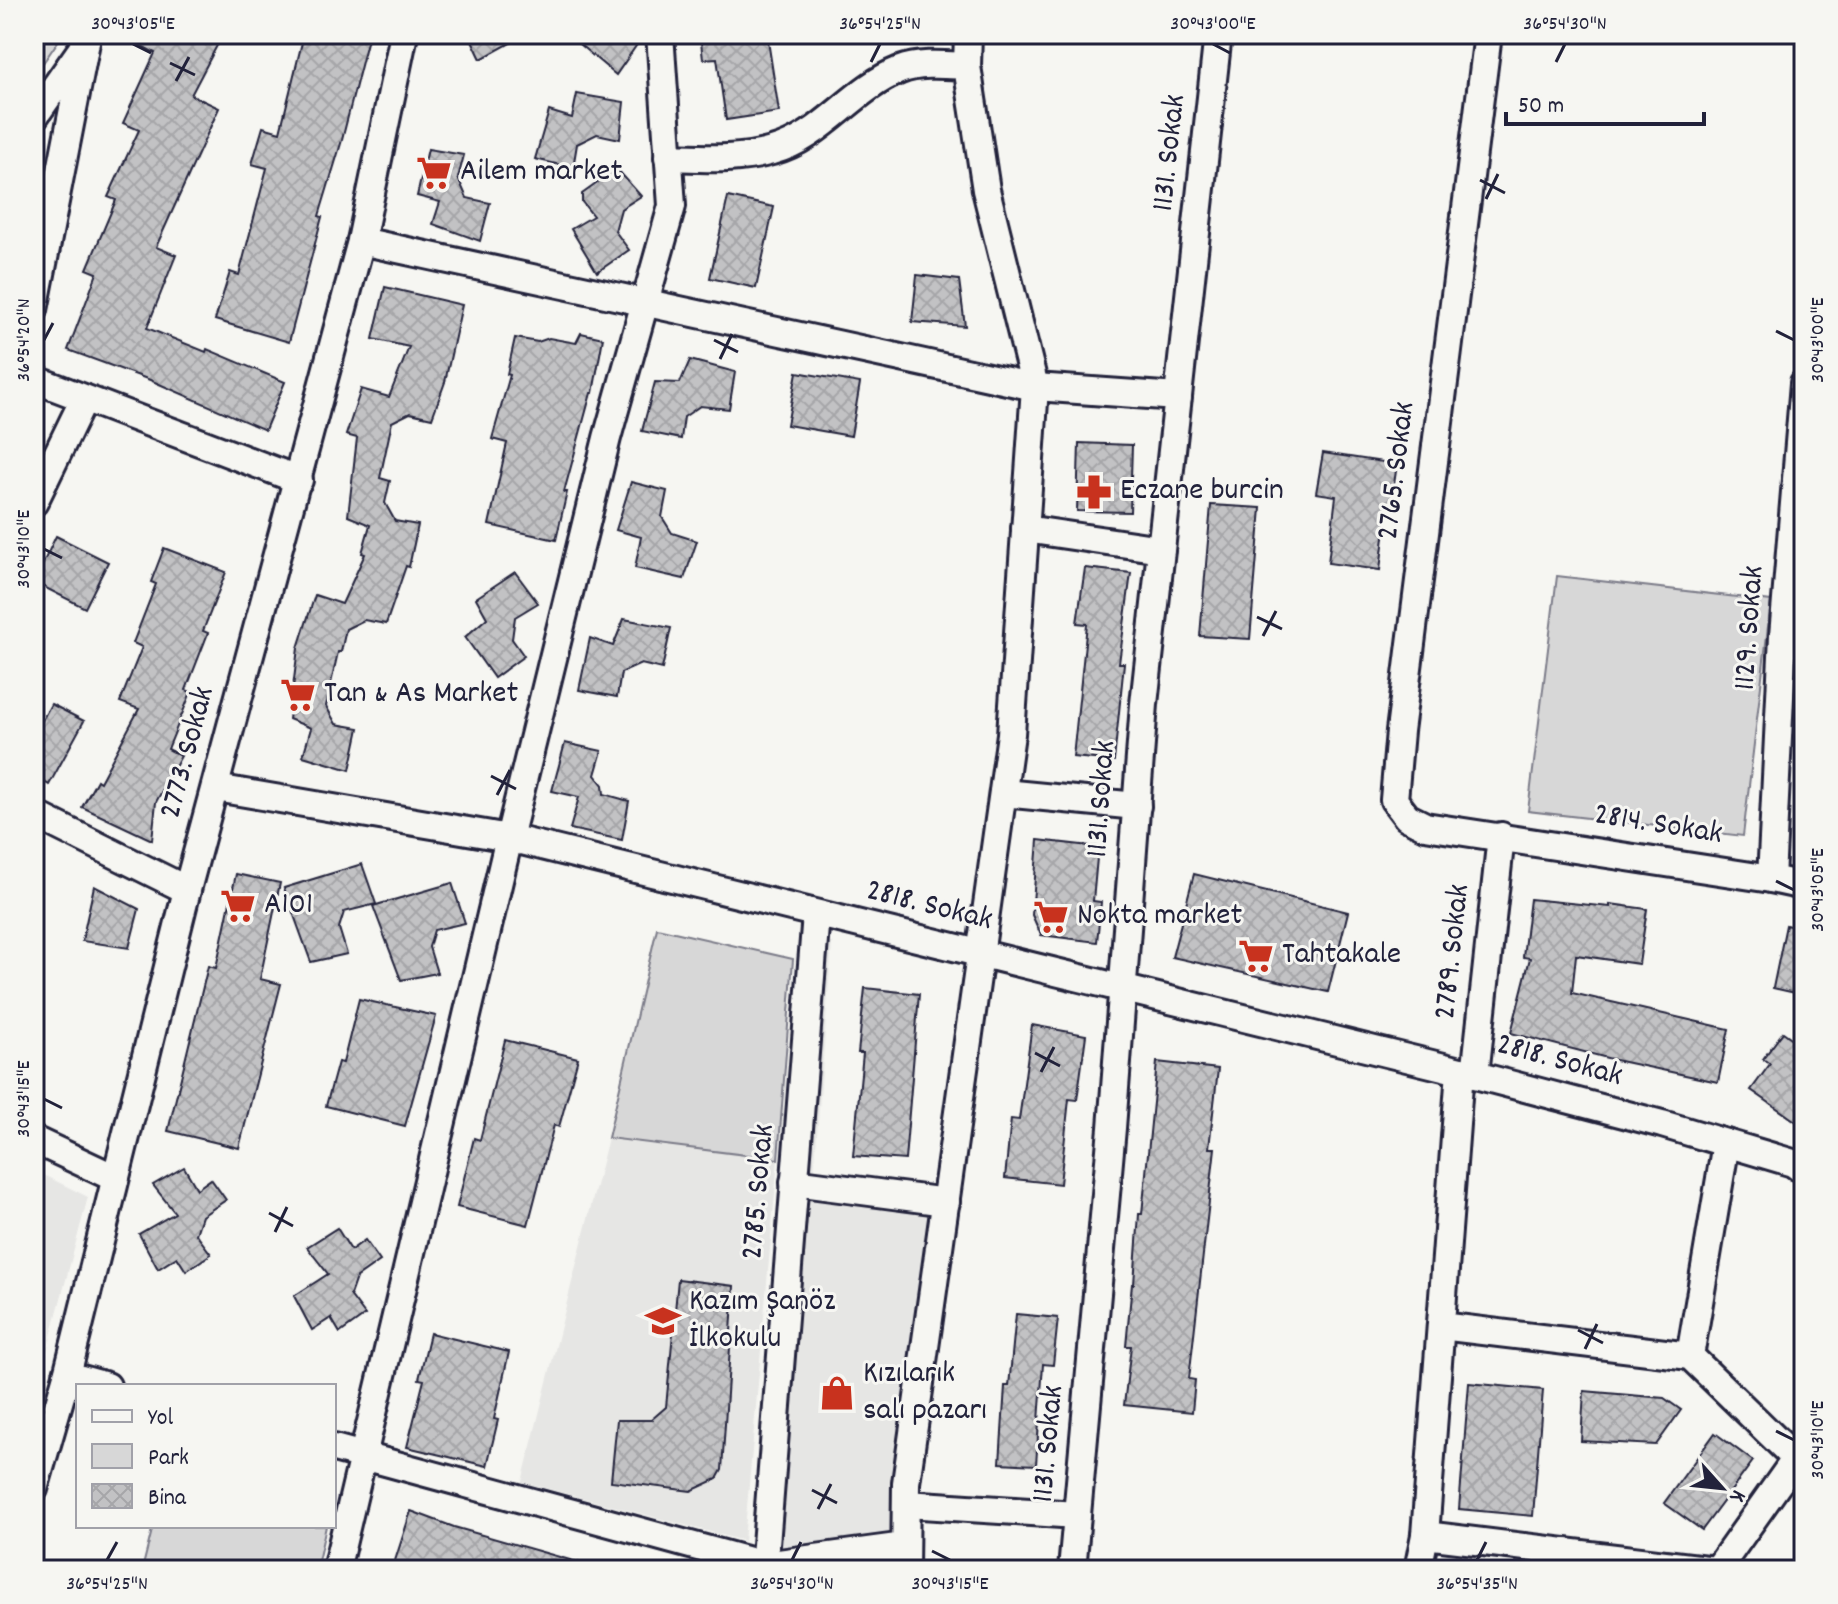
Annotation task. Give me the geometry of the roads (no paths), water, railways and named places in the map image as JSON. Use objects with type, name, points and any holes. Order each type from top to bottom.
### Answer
[{"type":"street","name":"2773. Sokak","points":[[34,1489],[67,1375],[187,890],[361,241],[404,34]]},
{"type":"street","points":[[336,1570],[509,838],[643,303],[672,206],[660,34]]},
{"type":"street","points":[[336,1448],[584,1513],[764,1567],[905,1558],[906,1483],[1011,734],[1035,387],[986,190],[967,66],[968,34]]},
{"type":"street","name":"1131. Sokak","points":[[1072,1570],[1123,989],[1144,704],[1218,34]]},
{"type":"street","name":"2765. Sokak","points":[[1488,34],[1400,731],[1394,800],[1407,817],[1425,826],[1501,836]]},
{"type":"street","points":[[34,117],[89,38]]},
{"type":"street","points":[[34,310],[89,38]]},
{"type":"street","points":[[668,157],[725,159],[774,151],[819,127],[856,94],[902,69],[932,65],[967,66]]},
{"type":"street","points":[[361,241],[1035,387],[1178,397]]},
{"type":"street","points":[[34,379],[299,480]]},
{"type":"street","name":"1129. Sokak","points":[[1771,879],[1783,636],[1804,383]]},
{"type":"street","points":[[34,502],[84,399]]},
{"type":"street","points":[[1025,529],[1161,549]]},
{"type":"street","name":"2818. Sokak","points":[[216,788],[509,838],[1468,1073],[1662,1124],[1793,1163],[1804,1171]]},
{"type":"street","points":[[1003,793],[1137,806]]},
{"type":"street","points":[[34,814],[187,890]]},
{"type":"street","name":"2814. Sokak","points":[[1501,836],[1804,886]]},
{"type":"street","name":"2789. Sokak","points":[[1418,1570],[1425,1535],[1441,1326],[1468,1073],[1501,836]]},
{"type":"street","name":"2785. Sokak","points":[[764,1567],[816,914]]},
{"type":"street","points":[[34,1140],[115,1178]]},
{"type":"street","points":[[1690,1356],[1726,1143]]},
{"type":"street","points":[[794,1182],[946,1202]]},
{"type":"street","points":[[1425,1535],[1716,1570],[1800,1453],[1690,1356],[1441,1326]]},
{"type":"street","points":[[67,1375],[100,1384]]},
{"type":"street","points":[[906,1504],[1077,1515]]},
{"type":"street","points":[[1735,1545],[1746,1570]]},
{"type":"place","name":"Ailem market","points":[[434,173]]},
{"type":"place","name":"Eczane burcin","points":[[1094,492]]},
{"type":"place","name":"Tan & As Market","points":[[298,695]]},
{"type":"place","name":"A101","points":[[238,906]]},
{"type":"place","name":"Nokta market","points":[[1051,917]]},
{"type":"place","name":"Tahtakale","points":[[1256,956]]},
{"type":"place","name":"Kazım Şanöz İlkokulu","points":[[663,1321]]},
{"type":"place","name":"Kızılarık salı pazarı","points":[[837,1393]]}]
